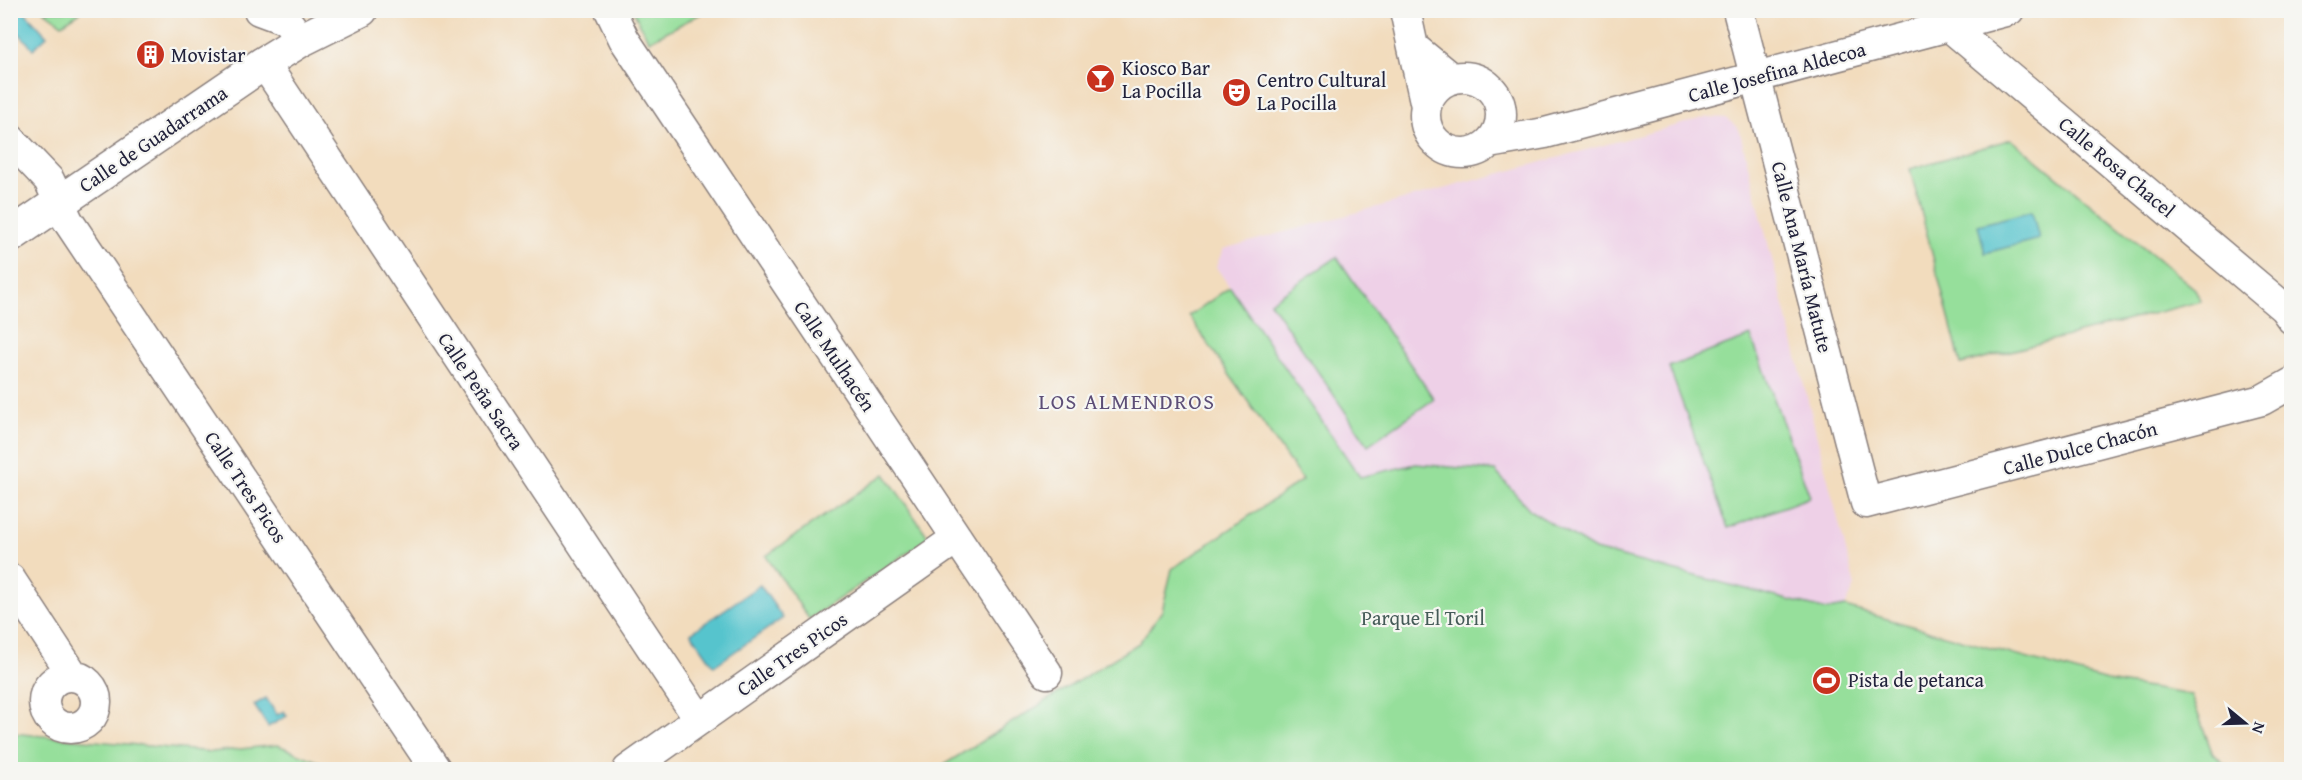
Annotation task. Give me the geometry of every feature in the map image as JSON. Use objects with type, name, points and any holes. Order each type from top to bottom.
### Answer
[{"type":"street","points":[[259,10],[286,20],[301,40]]},
{"type":"street","name":"Calle de Guadarrama","points":[[10,236],[264,63],[301,40],[361,10]]},
{"type":"street","name":"Calle Mulhacén","points":[[588,10],[624,39]]},
{"type":"street","name":"Calle Mulhacén","points":[[610,10],[624,39],[1047,673]]},
{"type":"street","points":[[1405,10],[1426,106],[1426,122],[1432,137],[1443,148],[1459,153],[1475,151],[1495,132],[1500,105],[1493,92],[1482,82],[1467,78],[1452,79],[1441,84],[1426,106]]},
{"type":"street","name":"Calle Ana María Matute","points":[[1738,10],[1866,503]]},
{"type":"street","name":"Calle Josefina Aldecoa","points":[[1495,132],[1545,133],[2009,10]]},
{"type":"street","name":"Calle Rosa Chacel","points":[[1949,26],[2288,313]]},
{"type":"street","points":[[1413,47],[1452,79]]},
{"type":"street","name":"Calle Peña Sacra","points":[[264,63],[699,719]]},
{"type":"street","name":"Calle Tres Picos","points":[[10,139],[48,180],[68,221],[436,770]]},
{"type":"street","name":"Calle Dulce Chacón","points":[[1866,503],[2262,400],[2292,383]]},
{"type":"street","name":"Calle Tres Picos","points":[[628,770],[957,538]]},
{"type":"street","points":[[10,579],[73,675]]},
{"type":"shaded area","points":[[1707,117],[1726,118],[1739,129],[1855,586],[1845,607],[1827,610],[1595,550],[1531,511],[1494,471],[1416,464],[1360,477],[1216,267],[1223,249]]},
{"type":"green space","points":[[44,11],[82,11],[62,24]]},
{"type":"green space","points":[[633,11],[706,11],[649,41]]},
{"type":"green space","points":[[2011,139],[2195,289],[2201,301],[1961,364],[1910,169]]},
{"type":"green space","points":[[1337,257],[1434,399],[1368,445],[1270,302]]},
{"type":"green space","name":"Parque El Toril","points":[[1230,287],[1360,477],[1416,464],[1495,471],[1531,511],[1595,550],[1827,610],[1845,607],[2107,681],[2191,695],[2212,752],[2229,769],[937,769],[1139,643],[1162,611],[1172,569],[1302,480],[1189,316]]},
{"type":"green space","points":[[1751,336],[1810,497],[1728,528],[1669,367]]},
{"type":"green space","points":[[885,474],[929,538],[809,619],[766,556]]},
{"type":"green space","points":[[11,733],[212,752],[278,745],[336,769],[11,769]]},
{"type":"water","points":[[15,11],[24,11],[47,36],[33,49],[11,24],[11,15]]},
{"type":"water","points":[[2032,211],[2039,239],[1985,253],[1978,225]]},
{"type":"water","points":[[760,585],[783,618],[714,666],[691,633]]},
{"type":"water","points":[[266,698],[277,715],[284,711],[287,716],[268,727],[254,705]]},
{"type":"place","name":"Movistar","points":[[150,55]]},
{"type":"place","name":"Kiosco Bar La Pocilla","points":[[1101,79]]},
{"type":"place","name":"Centro Cultural La Pocilla","points":[[1236,92]]},
{"type":"place","name":"Pista de petanca","points":[[1827,680]]},
{"type":"district","name":"LOS ALMENDROS","points":[[1127,401]]}]
